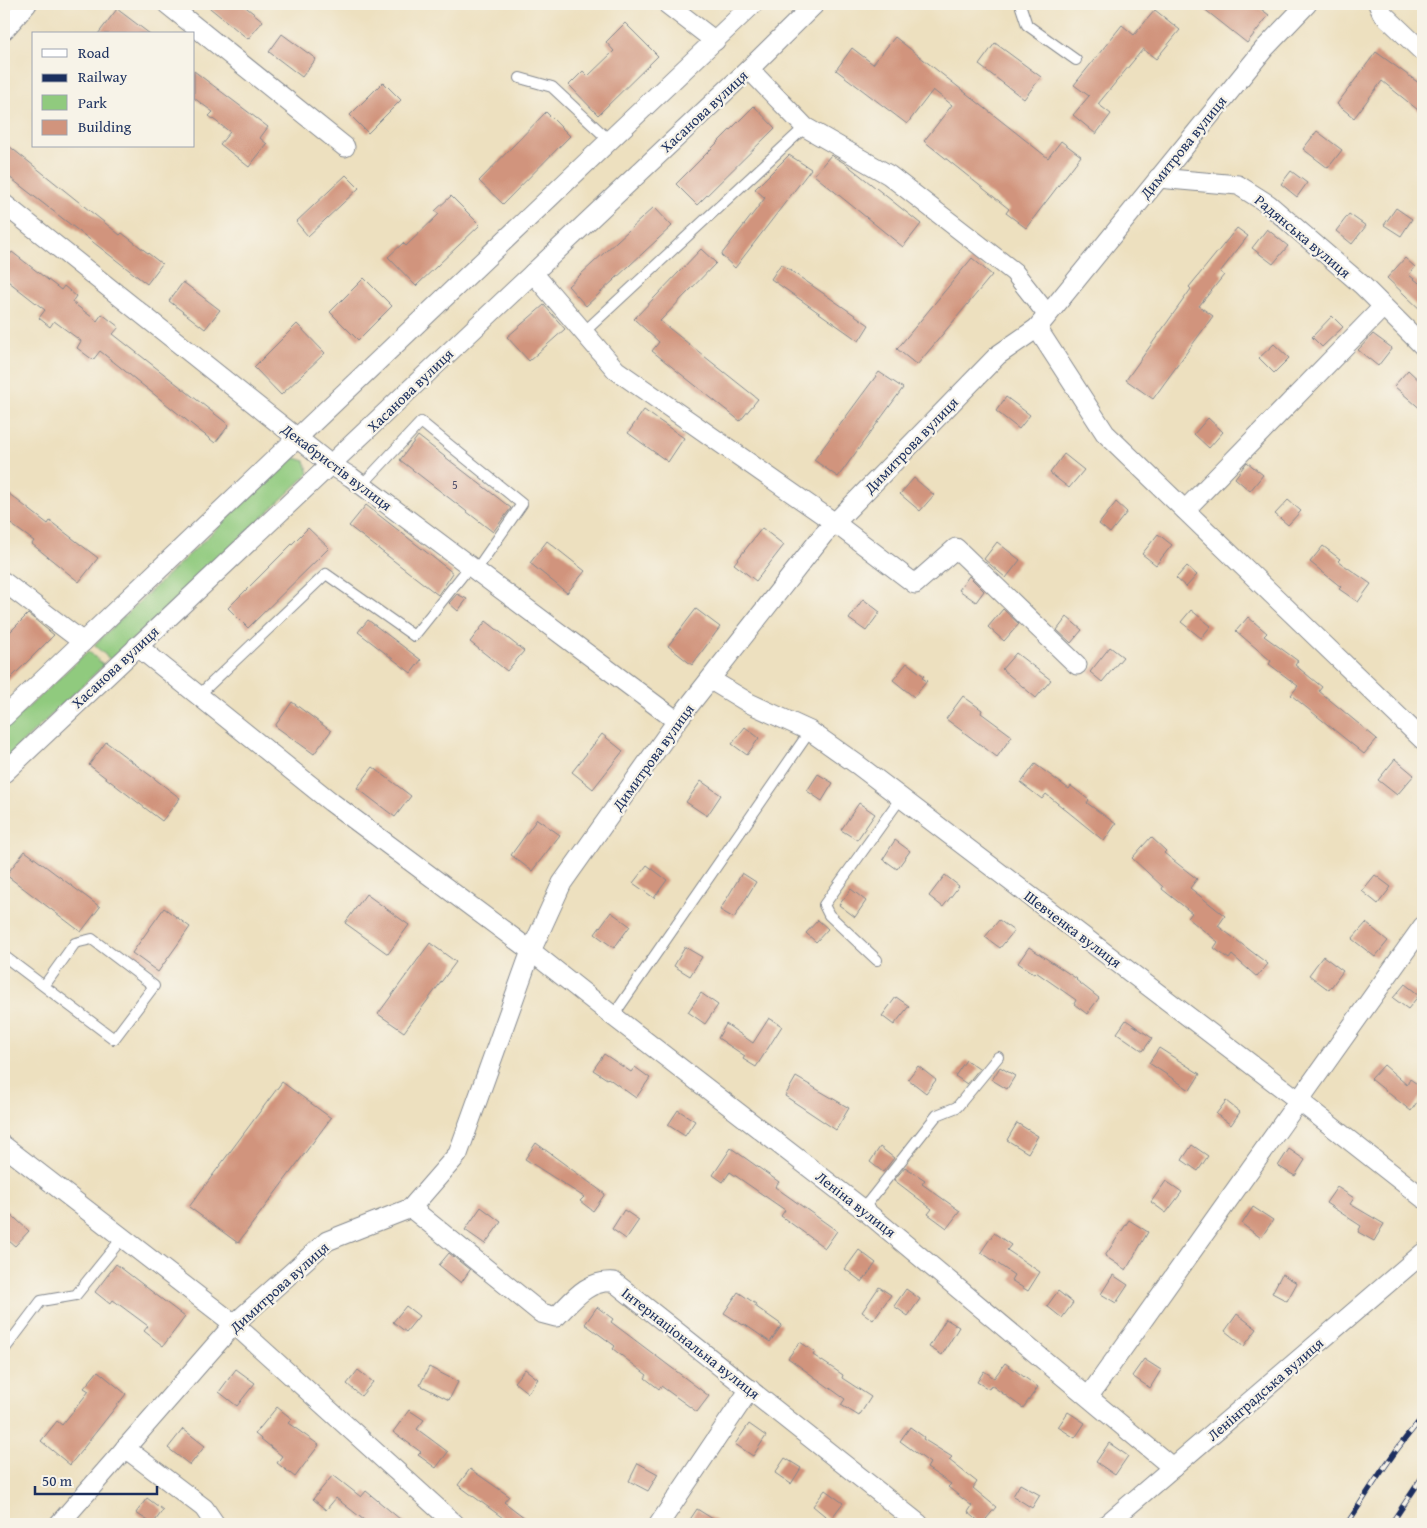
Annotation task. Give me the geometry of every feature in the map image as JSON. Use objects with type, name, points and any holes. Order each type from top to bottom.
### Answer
[{"type":"street","points":[[4,30],[27,4]]},
{"type":"street","points":[[167,4],[345,147]]},
{"type":"street","points":[[667,4],[715,41]]},
{"type":"street","points":[[4,717],[753,4]]},
{"type":"street","name":"Хасанова вулиця","points":[[4,773],[749,69],[815,4]]},
{"type":"street","name":"Димитрова вулиця","points":[[59,1524],[234,1324],[327,1241],[411,1208],[458,1154],[531,951],[562,883],[678,722],[817,543],[998,355],[1042,321],[1264,49],[1307,4]]},
{"type":"street","points":[[1378,4],[1382,12],[1423,52]]},
{"type":"street","points":[[749,69],[805,127],[889,175],[1014,272],[1105,433],[1423,740]]},
{"type":"street","name":"Радянська вулиця","points":[[1158,178],[1238,185],[1268,204],[1383,306],[1423,346]]},
{"type":"street","name":"Декабристів вулиця","points":[[4,204],[331,465],[362,485],[678,722]]},
{"type":"street","points":[[532,272],[616,370],[835,523],[915,584],[956,548],[1077,664]]},
{"type":"street","points":[[1185,510],[1383,306]]},
{"type":"street","points":[[4,582],[83,642]]},
{"type":"street","name":"Леніна вулиця","points":[[137,646],[331,802],[531,951],[864,1209],[1173,1468]]},
{"type":"street","name":"Шевченка вулиця","points":[[711,680],[749,703],[810,731],[1298,1100],[1423,1198]]},
{"type":"street","points":[[1089,1396],[1423,926]]},
{"type":"street","points":[[4,1146],[234,1324],[455,1524]]},
{"type":"street","name":"Інтернаціональна вулиця","points":[[411,1208],[541,1313],[556,1317],[581,1291],[601,1281],[614,1282],[919,1524]]},
{"type":"street","name":"Ленінградська вулиця","points":[[1107,1524],[1423,1253]]},
{"type":"street","points":[[659,1524],[750,1390]]},
{"type":"street","points":[[125,1448],[204,1508],[215,1524]]},
{"type":"lane","points":[[1020,4],[1027,25],[1076,60]]},
{"type":"lane","points":[[520,78],[552,88],[610,141]]},
{"type":"lane","points":[[584,332],[805,127]]},
{"type":"lane","points":[[199,695],[326,574],[414,636],[473,568],[522,504],[421,422],[362,485]]},
{"type":"lane","points":[[613,1016],[810,731]]},
{"type":"lane","points":[[877,960],[829,914],[824,905],[900,799]]},
{"type":"lane","points":[[4,956],[114,1039],[154,986],[92,939],[75,943],[44,986]]},
{"type":"lane","points":[[864,1209],[937,1116],[957,1107],[998,1057]]},
{"type":"lane","points":[[4,1350],[41,1301],[76,1295],[123,1237]]},
{"type":"green space","points":[[292,457],[305,461],[309,473],[111,660],[94,645]]},
{"type":"green space","points":[[88,651],[104,665],[4,760],[4,730]]},
{"type":"building","points":[[205,4],[242,4],[263,21],[248,39]]},
{"type":"building","points":[[1198,4],[1254,4],[1269,15],[1247,43]]},
{"type":"building","points":[[117,9],[147,32],[100,32]]},
{"type":"building","points":[[1155,10],[1180,30],[1156,59],[1143,49],[1098,104],[1111,114],[1096,134],[1073,115],[1089,96],[1074,85],[1122,25],[1134,35]]},
{"type":"building","points":[[625,23],[658,56],[598,115],[569,85],[583,71],[588,76],[614,51],[606,42]]},
{"type":"building","points":[[282,34],[316,59],[302,77],[269,52]]},
{"type":"building","points":[[895,37],[1048,158],[1061,141],[1081,156],[1026,228],[1006,213],[1009,209],[924,141],[952,105],[933,90],[907,124],[836,70],[852,48],[873,64]]},
{"type":"building","points":[[995,43],[1041,77],[1024,99],[979,65]]},
{"type":"building","points":[[1376,52],[1423,86],[1423,114],[1382,81],[1354,118],[1337,104]]},
{"type":"building","points":[[195,72],[268,127],[260,138],[267,144],[249,167],[220,144],[230,132],[209,116],[213,112],[195,99]]},
{"type":"building","points":[[383,82],[401,100],[368,133],[350,115]]},
{"type":"building","points":[[754,106],[775,128],[697,205],[676,184]]},
{"type":"building","points":[[546,112],[570,136],[503,204],[479,181]]},
{"type":"building","points":[[1317,131],[1342,150],[1328,168],[1303,149]]},
{"type":"building","points":[[4,142],[120,235],[122,233],[162,264],[147,284],[4,173]]},
{"type":"building","points":[[789,155],[811,169],[735,268],[721,255],[765,198],[755,189]]},
{"type":"building","points":[[831,155],[846,164],[921,224],[903,247],[814,175]]},
{"type":"building","points":[[1291,171],[1307,183],[1297,197],[1281,184]]},
{"type":"building","points":[[346,175],[359,188],[308,236],[296,222]]},
{"type":"building","points":[[451,196],[480,225],[416,286],[388,257],[403,243],[406,246],[439,214],[435,211]]},
{"type":"building","points":[[654,207],[672,226],[586,306],[568,286]]},
{"type":"building","points":[[1396,208],[1412,219],[1401,236],[1384,225]]},
{"type":"building","points":[[1349,214],[1366,226],[1352,244],[1336,231]]},
{"type":"building","points":[[1237,228],[1248,236],[1220,272],[1224,275],[1199,306],[1213,316],[1153,399],[1126,380],[1191,289],[1189,287]]},
{"type":"building","points":[[1267,229],[1288,246],[1273,264],[1252,248]]},
{"type":"building","points":[[701,249],[716,263],[660,321],[758,399],[740,421],[652,351],[659,342],[634,319]]},
{"type":"building","points":[[12,252],[61,290],[64,286],[76,296],[72,302],[97,321],[102,314],[119,327],[113,334],[229,425],[215,443],[100,351],[93,360],[77,348],[81,341],[54,321],[50,327],[39,318],[45,310],[4,278],[4,263]]},
{"type":"building","points":[[972,258],[992,275],[917,365],[897,349]]},
{"type":"building","points":[[1405,258],[1415,267],[1409,275],[1423,286],[1423,312],[1387,278]]},
{"type":"building","points":[[781,264],[869,325],[859,341],[771,279]]},
{"type":"building","points":[[364,278],[392,306],[358,340],[330,312]]},
{"type":"building","points":[[183,282],[220,310],[205,329],[169,301]]},
{"type":"building","points":[[544,305],[565,329],[529,361],[507,337]]},
{"type":"building","points":[[1332,316],[1343,327],[1322,347],[1312,337]]},
{"type":"building","points":[[297,324],[325,353],[281,395],[254,367]]},
{"type":"building","points":[[1373,334],[1392,348],[1378,366],[1358,350]]},
{"type":"building","points":[[1274,344],[1289,358],[1274,373],[1259,358]]},
{"type":"building","points":[[1408,370],[1423,384],[1423,411],[1394,386]]},
{"type":"building","points":[[879,372],[903,388],[838,477],[814,460]]},
{"type":"building","points":[[1006,397],[1030,415],[1019,429],[996,411]]},
{"type":"building","points":[[644,410],[684,438],[668,462],[628,433]]},
{"type":"building","points":[[1208,418],[1223,432],[1209,448],[1194,434]]},
{"type":"building","points":[[418,436],[511,508],[493,532],[400,460]]},
{"type":"building","points":[[1064,454],[1084,470],[1069,488],[1050,473]]},
{"type":"building","points":[[1247,462],[1263,475],[1250,491],[1235,478]]},
{"type":"building","points":[[914,478],[934,495],[920,511],[900,494]]},
{"type":"building","points":[[4,490],[48,524],[50,521],[98,558],[79,582],[32,544],[34,541],[4,519]]},
{"type":"building","points":[[1288,500],[1301,511],[1288,525],[1275,514]]},
{"type":"building","points":[[1116,502],[1127,512],[1110,533],[1099,524]]},
{"type":"building","points":[[366,505],[453,573],[438,595],[349,526]]},
{"type":"building","points":[[308,528],[329,548],[248,628],[228,608]]},
{"type":"building","points":[[762,528],[784,545],[756,581],[734,564]]},
{"type":"building","points":[[1158,534],[1172,545],[1156,565],[1142,554]]},
{"type":"building","points":[[547,541],[585,571],[567,593],[530,563]]},
{"type":"building","points":[[997,542],[1020,560],[1006,578],[984,559]]},
{"type":"building","points":[[1323,546],[1340,559],[1338,561],[1371,584],[1358,602],[1339,589],[1341,587],[1310,562]]},
{"type":"building","points":[[1187,566],[1197,575],[1186,587],[1176,578]]},
{"type":"building","points":[[969,576],[984,591],[976,602],[959,590]]},
{"type":"building","points":[[457,594],[467,599],[458,611],[449,603]]},
{"type":"building","points":[[863,599],[880,612],[866,631],[849,619]]},
{"type":"building","points":[[696,609],[720,627],[692,665],[668,646]]},
{"type":"building","points":[[1003,609],[1019,624],[1004,641],[988,627]]},
{"type":"building","points":[[1191,610],[1211,626],[1201,638],[1181,622]]},
{"type":"building","points":[[28,614],[54,635],[4,685],[4,638]]},
{"type":"building","points":[[1067,617],[1082,630],[1071,643],[1057,630]]},
{"type":"building","points":[[1248,617],[1267,633],[1264,636],[1298,661],[1295,665],[1322,687],[1319,691],[1377,739],[1364,754],[1291,695],[1298,686],[1269,664],[1271,661],[1236,631]]},
{"type":"building","points":[[368,620],[421,660],[411,673],[358,632]]},
{"type":"building","points":[[486,621],[524,651],[507,671],[470,642]]},
{"type":"building","points":[[1110,647],[1123,657],[1102,682],[1090,672]]},
{"type":"building","points":[[1016,653],[1051,680],[1036,698],[1002,669]]},
{"type":"building","points":[[907,663],[924,676],[922,678],[927,681],[914,697],[893,680]]},
{"type":"building","points":[[963,696],[982,710],[981,713],[1012,736],[997,757],[946,719]]},
{"type":"building","points":[[292,702],[331,731],[314,754],[275,726]]},
{"type":"building","points":[[745,727],[759,738],[747,755],[732,744]]},
{"type":"building","points":[[602,734],[623,751],[593,789],[572,772]]},
{"type":"building","points":[[106,742],[180,798],[162,821],[89,765]]},
{"type":"building","points":[[1395,759],[1414,775],[1397,795],[1378,780]]},
{"type":"building","points":[[1035,764],[1069,789],[1071,786],[1089,800],[1087,803],[1116,824],[1104,841],[1046,794],[1042,799],[1021,783]]},
{"type":"building","points":[[373,767],[411,796],[395,817],[357,788]]},
{"type":"building","points":[[818,774],[833,783],[822,801],[807,791]]},
{"type":"building","points":[[701,781],[721,795],[707,816],[686,802]]},
{"type":"building","points":[[859,803],[875,814],[857,840],[841,830]]},
{"type":"building","points":[[537,819],[560,835],[532,871],[511,855]]},
{"type":"building","points":[[1151,837],[1166,851],[1164,853],[1197,879],[1190,888],[1225,916],[1218,926],[1268,964],[1257,977],[1232,955],[1229,959],[1214,948],[1218,942],[1188,918],[1192,913],[1162,889],[1163,887],[1132,858]]},
{"type":"building","points":[[895,840],[910,851],[897,869],[883,859]]},
{"type":"building","points":[[25,851],[100,907],[81,932],[6,875]]},
{"type":"building","points":[[647,865],[667,880],[654,898],[633,883]]},
{"type":"building","points":[[742,873],[756,882],[734,918],[720,910]]},
{"type":"building","points":[[945,875],[959,886],[943,907],[929,896]]},
{"type":"building","points":[[1375,875],[1391,887],[1378,904],[1362,891]]},
{"type":"building","points":[[851,889],[866,901],[855,917],[839,905]]},
{"type":"building","points":[[366,894],[409,925],[388,954],[345,923]]},
{"type":"building","points":[[164,908],[190,927],[158,972],[132,953]]},
{"type":"building","points":[[611,912],[630,926],[614,948],[595,934]]},
{"type":"building","points":[[818,920],[828,929],[816,942],[806,933]]},
{"type":"building","points":[[999,920],[1014,931],[1000,948],[985,937]]},
{"type":"building","points":[[1366,923],[1388,941],[1375,957],[1352,939]]},
{"type":"building","points":[[430,943],[456,962],[404,1032],[378,1014]]},
{"type":"building","points":[[685,947],[702,957],[690,976],[674,966]]},
{"type":"building","points":[[1029,947],[1077,979],[1099,998],[1087,1014],[1074,1004],[1076,1000],[1036,972],[1034,974],[1018,963]]},
{"type":"building","points":[[1323,956],[1343,971],[1329,990],[1309,975]]},
{"type":"building","points":[[1405,984],[1419,995],[1408,1009],[1393,998]]},
{"type":"building","points":[[701,993],[718,1005],[705,1024],[688,1012]]},
{"type":"building","points":[[896,997],[909,1006],[894,1025],[882,1016]]},
{"type":"building","points":[[769,1018],[782,1026],[756,1067],[743,1059],[745,1056],[718,1038],[726,1024],[753,1043]]},
{"type":"building","points":[[1126,1020],[1152,1038],[1143,1051],[1117,1033]]},
{"type":"building","points":[[1159,1048],[1200,1074],[1190,1090],[1149,1063]]},
{"type":"building","points":[[604,1054],[631,1072],[635,1067],[650,1078],[636,1098],[593,1070]]},
{"type":"building","points":[[966,1060],[979,1069],[967,1084],[955,1076]]},
{"type":"building","points":[[1384,1065],[1407,1085],[1410,1079],[1423,1088],[1423,1093],[1411,1111],[1371,1079]]},
{"type":"building","points":[[918,1066],[936,1080],[926,1093],[908,1079]]},
{"type":"building","points":[[1000,1067],[1015,1076],[1007,1089],[992,1080]]},
{"type":"building","points":[[796,1077],[849,1108],[836,1130],[785,1096]]},
{"type":"building","points":[[282,1082],[331,1118],[238,1243],[189,1207]]},
{"type":"building","points":[[1226,1101],[1240,1112],[1231,1125],[1216,1114]]},
{"type":"building","points":[[678,1110],[695,1121],[685,1136],[668,1125]]},
{"type":"building","points":[[1017,1123],[1038,1136],[1028,1153],[1007,1140]]},
{"type":"building","points":[[536,1143],[605,1194],[593,1211],[580,1201],[584,1197],[525,1159]]},
{"type":"building","points":[[1192,1145],[1208,1156],[1198,1171],[1182,1160]]},
{"type":"building","points":[[880,1147],[894,1158],[883,1172],[870,1162]]},
{"type":"building","points":[[731,1148],[779,1182],[775,1187],[837,1231],[825,1248],[781,1216],[785,1210],[730,1172],[723,1182],[713,1175]]},
{"type":"building","points":[[1289,1149],[1305,1160],[1295,1176],[1278,1166]]},
{"type":"building","points":[[905,1167],[925,1180],[922,1184],[960,1211],[947,1228],[928,1214],[932,1209],[894,1180]]},
{"type":"building","points":[[1166,1181],[1182,1192],[1166,1213],[1151,1202]]},
{"type":"building","points":[[1337,1187],[1354,1198],[1350,1204],[1384,1224],[1374,1241],[1358,1232],[1361,1226],[1326,1203]]},
{"type":"building","points":[[481,1207],[501,1222],[485,1244],[465,1230]]},
{"type":"building","points":[[1253,1207],[1273,1220],[1261,1238],[1242,1224]]},
{"type":"building","points":[[4,1208],[29,1231],[15,1246],[4,1237]]},
{"type":"building","points":[[624,1210],[639,1220],[626,1239],[612,1229]]},
{"type":"building","points":[[1129,1220],[1148,1232],[1126,1270],[1105,1256]]},
{"type":"building","points":[[994,1233],[1011,1245],[1007,1250],[1040,1272],[1028,1291],[1011,1280],[1014,1275],[981,1252]]},
{"type":"building","points":[[859,1250],[876,1263],[862,1282],[845,1269]]},
{"type":"building","points":[[449,1253],[470,1270],[461,1283],[439,1265]]},
{"type":"building","points":[[116,1264],[185,1317],[163,1346],[144,1331],[148,1326],[113,1300],[110,1304],[95,1292]]},
{"type":"building","points":[[1282,1274],[1297,1283],[1287,1301],[1272,1293]]},
{"type":"building","points":[[1113,1275],[1128,1285],[1116,1303],[1101,1294]]},
{"type":"building","points":[[879,1287],[891,1295],[873,1320],[862,1312]]},
{"type":"building","points":[[906,1289],[920,1299],[908,1316],[894,1306]]},
{"type":"building","points":[[1058,1291],[1073,1303],[1062,1318],[1047,1306]]},
{"type":"building","points":[[738,1292],[782,1325],[770,1342],[724,1313]]},
{"type":"building","points":[[406,1306],[419,1316],[406,1332],[393,1322]]},
{"type":"building","points":[[597,1307],[613,1319],[611,1322],[709,1396],[697,1412],[661,1386],[659,1389],[645,1378],[647,1375],[613,1349],[615,1346],[585,1324]]},
{"type":"building","points":[[1237,1314],[1257,1329],[1244,1346],[1225,1331]]},
{"type":"building","points":[[946,1319],[959,1327],[942,1355],[929,1347]]},
{"type":"building","points":[[800,1342],[815,1352],[813,1355],[843,1375],[842,1378],[871,1397],[859,1416],[841,1405],[845,1399],[788,1358]]},
{"type":"building","points":[[1144,1359],[1161,1370],[1150,1388],[1132,1376]]},
{"type":"building","points":[[1005,1363],[1038,1387],[1023,1408],[991,1385],[989,1389],[977,1382],[984,1371],[994,1378]]},
{"type":"building","points":[[429,1367],[458,1382],[449,1400],[420,1385]]},
{"type":"building","points":[[236,1369],[255,1383],[237,1406],[219,1392]]},
{"type":"building","points":[[525,1369],[538,1379],[528,1393],[514,1382]]},
{"type":"building","points":[[358,1370],[373,1382],[361,1396],[347,1384]]},
{"type":"building","points":[[98,1371],[126,1394],[70,1465],[41,1441],[57,1421],[62,1425],[89,1391],[84,1388]]},
{"type":"building","points":[[277,1407],[292,1419],[288,1423],[319,1445],[295,1477],[277,1463],[282,1456],[255,1434]]},
{"type":"building","points":[[409,1410],[424,1420],[417,1429],[448,1452],[436,1468],[418,1455],[421,1452],[393,1432]]},
{"type":"building","points":[[1068,1412],[1085,1423],[1075,1438],[1058,1427]]},
{"type":"building","points":[[749,1424],[766,1436],[753,1456],[735,1444]]},
{"type":"building","points":[[910,1427],[924,1437],[923,1439],[952,1457],[949,1460],[977,1482],[973,1488],[996,1507],[982,1524],[968,1512],[972,1506],[948,1487],[951,1484],[927,1468],[930,1463],[900,1441]]},
{"type":"building","points":[[183,1429],[205,1446],[190,1465],[168,1448]]},
{"type":"building","points":[[1109,1443],[1128,1456],[1115,1475],[1096,1462]]},
{"type":"building","points":[[785,1458],[801,1468],[791,1484],[775,1473]]},
{"type":"building","points":[[638,1463],[658,1474],[648,1491],[629,1481]]},
{"type":"building","points":[[470,1469],[509,1496],[504,1502],[533,1524],[498,1524],[503,1518],[458,1485]]},
{"type":"building","points":[[333,1475],[361,1497],[366,1491],[406,1524],[369,1524],[336,1498],[326,1510],[313,1499]]},
{"type":"building","points":[[1020,1484],[1040,1495],[1032,1508],[1013,1496]]},
{"type":"building","points":[[825,1490],[843,1503],[830,1520],[813,1506]]},
{"type":"building","points":[[147,1498],[163,1510],[153,1524],[136,1513]]},
{"type":"building","points":[[697,1509],[721,1524],[687,1524]]},
{"type":"railway","points":[[1347,1524],[1393,1456],[1423,1417]]},
{"type":"railway","points":[[1391,1524],[1423,1476]]}]
